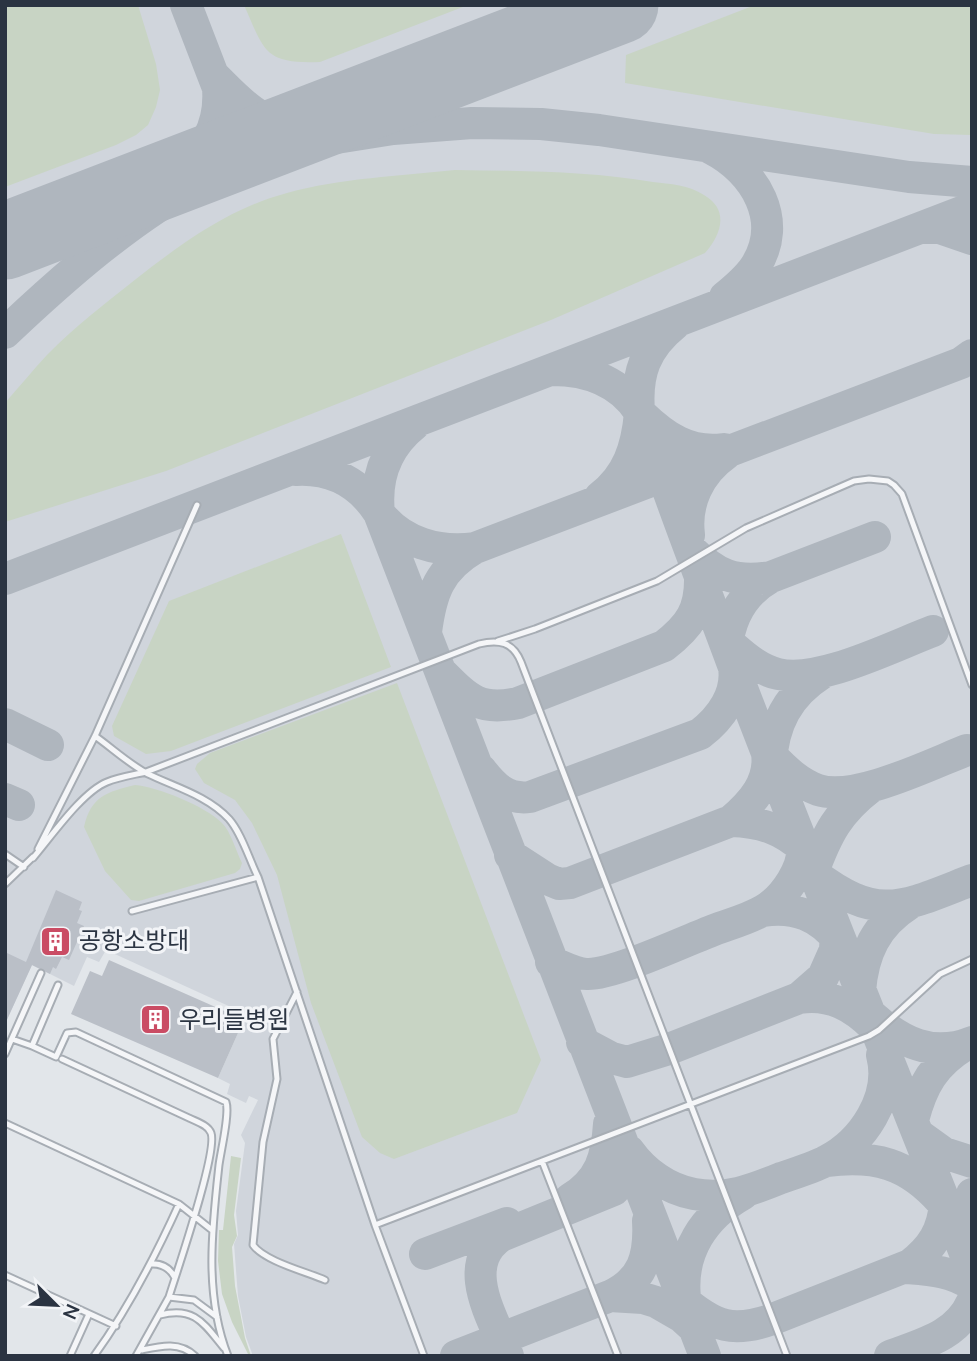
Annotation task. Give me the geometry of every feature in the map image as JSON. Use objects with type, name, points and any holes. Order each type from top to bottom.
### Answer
[{"type":"lane","points":[[5,884],[33,858],[96,788],[107,782],[146,772],[479,644],[535,629],[657,581],[746,528],[854,481],[878,479],[894,485],[902,494],[972,685]]},
{"type":"lane","points":[[33,858],[95,736],[197,505]]},
{"type":"lane","points":[[498,640],[514,649],[522,662],[787,1356]]},
{"type":"lane","points":[[95,736],[146,772],[190,792],[228,818],[236,829],[258,877],[375,1225],[424,1356]]},
{"type":"lane","points":[[5,855],[24,867]]},
{"type":"lane","points":[[132,911],[258,877]]},
{"type":"lane","points":[[375,1225],[869,1036],[940,974],[972,959]]},
{"type":"lane","points":[[5,1054],[41,973]]},
{"type":"lane","points":[[32,1046],[58,985]]},
{"type":"lane","points":[[297,992],[273,1039],[277,1079],[263,1142],[253,1245],[257,1251],[270,1258],[326,1280]]},
{"type":"lane","points":[[59,1058],[67,1033],[72,1031],[226,1101],[229,1109],[223,1133],[212,1230],[213,1295],[227,1353]]},
{"type":"lane","points":[[12,1039],[59,1058],[208,1128],[212,1140],[211,1151],[195,1216],[169,1297],[142,1350],[136,1356]]},
{"type":"lane","points":[[5,1123],[179,1203],[212,1230]]},
{"type":"lane","points":[[542,1161],[618,1356]]},
{"type":"lane","points":[[94,1356],[116,1326],[179,1203]]},
{"type":"lane","points":[[150,1264],[161,1264],[175,1278]]},
{"type":"lane","points":[[5,1275],[116,1326]]},
{"type":"lane","points":[[169,1297],[194,1300],[217,1317]]},
{"type":"lane","points":[[160,1315],[179,1311],[196,1317],[227,1353]]},
{"type":"lane","points":[[70,1356],[89,1314]]},
{"type":"lane","points":[[142,1350],[171,1345],[195,1356]]},
{"type":"shaded area","points":[[5,5],[972,5],[972,1356],[253,1356],[246,1337],[238,1296],[234,1244],[238,1235],[236,1211],[245,1143],[241,1135],[258,1100],[249,1096],[246,1103],[227,1094],[230,1084],[218,1078],[244,1013],[106,950],[99,962],[87,957],[74,986],[32,965],[5,1024]]},
{"type":"green space","points":[[5,5],[138,5],[156,64],[160,90],[148,125],[136,135],[116,145],[5,187]]},
{"type":"green space","points":[[244,5],[468,5],[320,62],[302,62],[287,61],[269,52],[257,34]]},
{"type":"green space","points":[[755,5],[972,5],[972,135],[934,134],[625,83],[626,55]]},
{"type":"green space","points":[[455,170],[579,174],[628,178],[692,189],[712,201],[717,208],[720,215],[719,231],[705,253],[551,320],[166,471],[5,522],[5,403],[57,345],[136,279],[207,228],[266,200],[328,184]]},
{"type":"green space","points":[[341,534],[391,667],[171,751],[146,754],[114,736],[112,726],[169,601]]},
{"type":"green space","points":[[397,683],[541,1060],[517,1113],[394,1159],[380,1153],[362,1137],[311,1003],[277,875],[252,823],[235,800],[204,783],[195,769],[210,753]]},
{"type":"green space","points":[[135,785],[181,798],[222,823],[231,836],[242,863],[240,869],[235,873],[139,901],[131,900],[105,871],[84,827],[91,808],[102,797]]},
{"type":"green space","points":[[231,1156],[241,1158],[234,1215],[237,1236],[232,1247],[235,1286],[251,1356],[232,1322],[222,1294],[218,1261],[219,1230],[223,1230]]},
{"type":"building","name":"공항소방대","points":[[56,890],[82,902],[77,923],[84,926],[69,960],[62,957],[50,974],[32,965],[5,1024],[5,958],[7,953],[26,962]]},
{"type":"building","name":"우리들병원","points":[[109,960],[229,1013],[223,1026],[238,1033],[218,1078],[71,1014],[90,971],[102,976]]},
{"type":"taxiway","points":[[174,176],[194,158],[208,138],[217,115],[218,102],[218,88],[186,5]]},
{"type":"taxiway","points":[[213,75],[244,105],[265,118],[291,125],[308,125]]},
{"type":"taxiway","points":[[300,134],[364,103]]},
{"type":"taxiway","points":[[159,183],[330,139],[393,129],[472,123],[541,124],[599,130],[909,177],[972,182]]},
{"type":"taxiway","points":[[712,149],[741,170],[761,199],[766,215],[764,250],[755,267],[725,297]]},
{"type":"taxiway","points":[[5,333],[124,230],[203,180]]},
{"type":"taxiway","points":[[5,579],[972,208]]},
{"type":"taxiway","points":[[923,228],[940,228],[972,239]]},
{"type":"taxiway","points":[[639,411],[639,385],[645,363],[656,343],[675,324]]},
{"type":"taxiway","points":[[426,632],[439,583],[453,564],[475,548],[961,363],[972,355]]},
{"type":"taxiway","points":[[552,370],[578,372],[601,379],[622,392],[643,418],[764,746],[972,1271]]},
{"type":"taxiway","points":[[600,497],[618,480],[629,460],[640,413]]},
{"type":"taxiway","points":[[641,414],[678,442],[700,449],[724,449]]},
{"type":"taxiway","points":[[415,424],[397,443],[385,464],[379,487],[379,513],[399,532],[422,544],[448,549],[475,548]]},
{"type":"taxiway","points":[[689,535],[689,512],[696,490],[708,470],[726,454]]},
{"type":"taxiway","points":[[296,470],[321,472],[344,480],[363,493],[379,513],[705,1356]]},
{"type":"taxiway","points":[[691,550],[709,566],[727,575],[758,579],[771,577],[875,537]]},
{"type":"taxiway","points":[[443,674],[460,691],[476,701],[494,706],[518,703],[664,646],[681,631],[692,616],[696,608],[700,576]]},
{"type":"taxiway","points":[[727,647],[731,625],[740,606],[753,590],[771,577]]},
{"type":"taxiway","points":[[724,639],[763,668],[778,674],[795,676],[835,669],[933,631]]},
{"type":"taxiway","points":[[481,770],[502,791],[514,796],[530,797],[700,734],[715,721],[731,696],[734,667]]},
{"type":"taxiway","points":[[771,763],[775,736],[784,712],[800,691],[821,674]]},
{"type":"taxiway","points":[[5,724],[48,745]]},
{"type":"taxiway","points":[[771,755],[805,784],[818,790],[834,792],[852,791],[893,780],[967,750]]},
{"type":"taxiway","points":[[510,855],[547,879],[559,884],[570,883],[731,821],[746,807],[763,783],[767,753]]},
{"type":"taxiway","points":[[813,872],[835,825],[850,805],[871,787]]},
{"type":"taxiway","points":[[5,799],[19,805]]},
{"type":"taxiway","points":[[731,821],[770,828],[788,836],[804,849]]},
{"type":"taxiway","points":[[551,962],[578,973],[599,973],[746,919],[772,905],[786,890],[801,862],[802,843]]},
{"type":"taxiway","points":[[814,874],[856,899],[874,905],[891,906],[927,897],[972,880]]},
{"type":"taxiway","points":[[860,991],[864,964],[873,941],[888,921],[909,904]]},
{"type":"taxiway","points":[[763,911],[786,910],[806,915],[823,925],[839,941]]},
{"type":"taxiway","points":[[582,1042],[612,1058],[627,1062],[669,1049],[799,998],[823,977],[835,950],[836,931]]},
{"type":"taxiway","points":[[799,998],[831,999],[849,1007],[874,1027]]},
{"type":"taxiway","points":[[872,1016],[894,1033],[918,1045],[944,1048],[972,1042]]},
{"type":"taxiway","points":[[913,1120],[931,1076],[945,1060],[965,1045]]},
{"type":"taxiway","points":[[629,1151],[649,1173],[666,1184],[684,1192],[706,1196],[739,1193],[810,1168],[839,1153],[852,1142],[872,1117],[883,1087],[882,1055]]},
{"type":"taxiway","points":[[570,1199],[588,1184],[600,1167],[609,1124]]},
{"type":"taxiway","points":[[919,1135],[944,1153],[972,1162]]},
{"type":"taxiway","points":[[508,1356],[483,1293],[482,1262],[488,1248],[501,1236],[614,1190],[624,1169],[622,1147]]},
{"type":"taxiway","points":[[826,1161],[860,1159],[889,1164],[916,1178],[941,1201]]},
{"type":"taxiway","points":[[685,1298],[686,1265],[698,1237],[717,1213],[743,1194]]},
{"type":"taxiway","points":[[957,1234],[972,1194]]},
{"type":"taxiway","points":[[683,1300],[715,1322],[725,1325],[747,1326],[773,1319],[910,1265],[935,1238],[942,1222],[945,1203]]},
{"type":"taxiway","points":[[610,1296],[630,1283],[642,1266],[648,1245],[648,1221]]},
{"type":"taxiway","points":[[425,1254],[507,1223]]},
{"type":"taxiway","points":[[906,1268],[948,1274],[972,1285]]},
{"type":"taxiway","points":[[456,1356],[610,1296],[643,1298],[656,1302],[682,1317],[694,1328]]},
{"type":"taxiway","points":[[890,1356],[926,1343],[948,1331],[965,1314],[972,1302]]},
{"type":"runway","points":[[5,241],[620,5]]},
{"type":"place","name":"공항소방대","points":[[56,941]]},
{"type":"place","name":"우리들병원","points":[[156,1020]]}]
